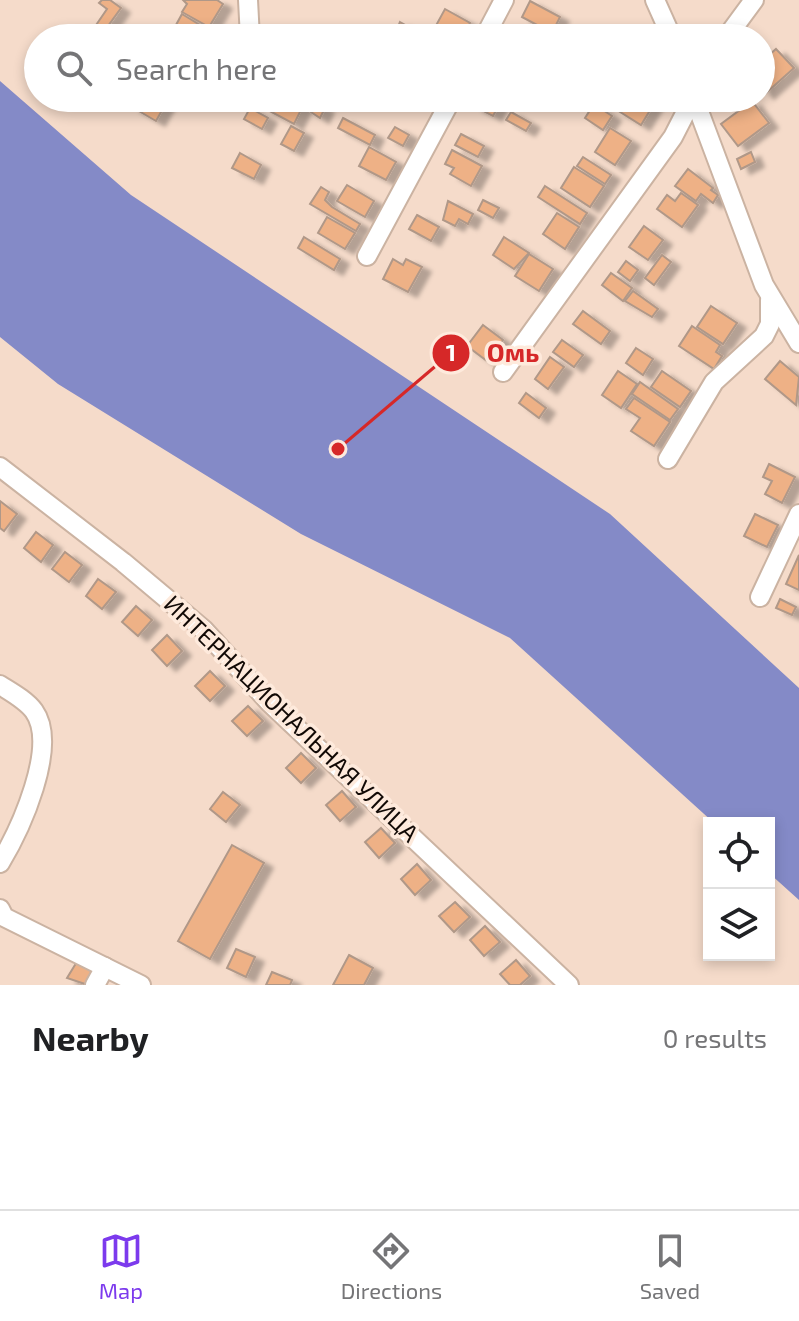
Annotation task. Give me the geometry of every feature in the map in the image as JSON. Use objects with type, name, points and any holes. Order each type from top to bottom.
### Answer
[{"type":"street","points":[[248,0],[249,24]]},
{"type":"street","points":[[491,24],[504,0]]},
{"type":"street","points":[[655,0],[666,24]]},
{"type":"street","points":[[736,24],[754,0]]},
{"type":"street","points":[[367,256],[444,112]]},
{"type":"street","points":[[503,372],[673,137],[686,112]]},
{"type":"street","points":[[698,112],[770,300],[799,343]]},
{"type":"street","points":[[668,459],[714,382],[732,362],[754,347],[770,324],[770,300]]},
{"type":"street","points":[[770,324],[799,357]]},
{"type":"street","name":"ИНТЕРНАЦИОНАЛЬНАЯ УЛИЦА","points":[[0,467],[123,562],[204,630],[270,703],[569,985]]},
{"type":"street","points":[[760,597],[799,514]]},
{"type":"street","points":[[0,685],[34,711],[44,732],[40,763],[28,804],[0,863]]},
{"type":"street","points":[[1,916],[141,985]]},
{"type":"street","points":[[95,985],[105,967]]},
{"type":"water","points":[[0,81],[24,102],[24,112],[36,112],[131,195],[610,514],[799,688],[799,900],[775,878],[775,817],[707,817],[510,638],[301,534],[58,384],[0,337]]},
{"type":"building","points":[[110,0],[121,8],[109,24],[97,24],[107,9],[99,3]]},
{"type":"building","points":[[183,0],[217,0],[223,4],[211,24],[204,24],[182,12],[187,4]]},
{"type":"building","points":[[530,1],[560,17],[556,24],[535,24],[522,17]]},
{"type":"building","points":[[445,9],[470,23],[469,24],[437,24]]},
{"type":"building","points":[[182,14],[198,24],[177,24]]},
{"type":"building","points":[[775,50],[794,68],[775,85]]},
{"type":"building","points":[[141,112],[161,112],[156,121]]},
{"type":"building","points":[[248,112],[257,112],[268,118],[262,129],[244,119]]},
{"type":"building","points":[[272,112],[300,112],[294,124]]},
{"type":"building","points":[[511,112],[531,123],[526,131],[506,120]]},
{"type":"building","points":[[589,112],[606,112],[612,116],[603,130],[585,118]]},
{"type":"building","points":[[620,112],[649,112],[641,125]]},
{"type":"building","points":[[737,112],[760,112],[769,123],[738,146],[721,124]]},
{"type":"building","points":[[343,118],[375,135],[370,145],[338,128]]},
{"type":"building","points":[[291,126],[304,133],[294,151],[281,144]]},
{"type":"building","points":[[395,127],[409,135],[403,146],[388,138]]},
{"type":"building","points":[[610,128],[631,141],[615,165],[595,152]]},
{"type":"building","points":[[461,134],[484,146],[478,157],[455,145]]},
{"type":"building","points":[[369,147],[396,162],[386,180],[359,166]]},
{"type":"building","points":[[452,150],[482,166],[471,186],[450,174],[454,168],[445,164]]},
{"type":"building","points":[[751,152],[755,162],[741,169],[737,159]]},
{"type":"building","points":[[240,153],[261,165],[254,179],[232,168]]},
{"type":"building","points":[[583,157],[611,175],[605,184],[577,166]]},
{"type":"building","points":[[574,167],[604,186],[590,207],[561,188]]},
{"type":"building","points":[[688,169],[713,188],[711,190],[718,195],[713,203],[701,194],[696,201],[675,186]]},
{"type":"building","points":[[347,185],[374,201],[365,217],[337,201]]},
{"type":"building","points":[[545,186],[587,213],[580,224],[538,197]]},
{"type":"building","points":[[321,187],[329,192],[325,200],[332,207],[360,224],[356,231],[310,204]]},
{"type":"building","points":[[681,193],[698,205],[682,227],[657,209],[667,195],[675,201]]},
{"type":"building","points":[[483,200],[499,208],[493,218],[478,210]]},
{"type":"building","points":[[448,201],[473,214],[468,224],[459,219],[455,226],[443,220]]},
{"type":"building","points":[[557,213],[579,227],[565,249],[543,234]]},
{"type":"building","points":[[417,215],[439,227],[431,241],[409,229]]},
{"type":"building","points":[[327,217],[355,233],[345,249],[318,233]]},
{"type":"building","points":[[644,226],[663,240],[648,260],[629,247]]},
{"type":"building","points":[[304,237],[340,259],[334,270],[298,248]]},
{"type":"building","points":[[504,237],[529,253],[514,269],[493,255]]},
{"type":"building","points":[[529,254],[553,269],[539,291],[515,276]]},
{"type":"building","points":[[662,255],[671,262],[654,285],[645,278]]},
{"type":"building","points":[[393,259],[403,265],[406,259],[422,267],[408,292],[383,279]]},
{"type":"building","points":[[626,261],[638,270],[630,281],[618,272]]},
{"type":"building","points":[[611,273],[632,288],[623,301],[602,285]]},
{"type":"building","points":[[633,291],[658,309],[652,317],[625,301]]},
{"type":"building","points":[[711,306],[737,323],[723,344],[697,327]]},
{"type":"building","points":[[583,311],[610,331],[601,344],[573,324]]},
{"type":"building","points":[[483,325],[503,340],[487,361],[467,346]]},
{"type":"building","points":[[692,326],[720,345],[716,352],[722,356],[714,369],[679,346]]},
{"type":"building","points":[[562,340],[583,355],[574,367],[553,352]]},
{"type":"building","points":[[636,348],[653,359],[643,375],[626,363]]},
{"type":"building","points":[[550,357],[564,367],[548,389],[535,379]]},
{"type":"building","points":[[780,361],[799,377],[796,405],[765,379]]},
{"type":"building","points":[[618,371],[637,384],[621,408],[602,395]]},
{"type":"building","points":[[662,371],[691,391],[680,407],[651,387]]},
{"type":"building","points":[[640,382],[678,409],[670,420],[632,394]]},
{"type":"building","points":[[526,393],[546,408],[539,418],[519,403]]},
{"type":"building","points":[[634,398],[670,422],[654,446],[631,431],[640,418],[626,409]]},
{"type":"building","points":[[769,464],[795,477],[782,503],[765,494],[772,481],[763,477]]},
{"type":"building","points":[[0,501],[17,514],[4,531],[0,528]]},
{"type":"building","points":[[755,514],[778,525],[767,547],[744,536]]},
{"type":"building","points":[[36,532],[53,545],[41,562],[24,548]]},
{"type":"building","points":[[65,552],[82,565],[69,582],[52,569]]},
{"type":"building","points":[[799,555],[799,590],[786,584]]},
{"type":"building","points":[[98,579],[116,592],[102,609],[86,596]]},
{"type":"building","points":[[780,599],[796,607],[792,615],[776,608]]},
{"type":"building","points":[[136,606],[152,620],[138,636],[122,622]]},
{"type":"building","points":[[167,635],[182,651],[167,666],[152,650]]},
{"type":"building","points":[[210,671],[225,686],[210,701],[195,686]]},
{"type":"building","points":[[248,706],[263,721],[247,736],[232,721]]},
{"type":"building","points":[[301,753],[316,768],[301,783],[286,768]]},
{"type":"building","points":[[342,791],[356,807],[340,821],[326,805]]},
{"type":"building","points":[[223,792],[240,805],[226,822],[210,809]]},
{"type":"building","points":[[381,828],[395,843],[379,858],[365,842]]},
{"type":"building","points":[[232,845],[264,863],[210,959],[178,941]]},
{"type":"building","points":[[417,864],[431,880],[415,895],[401,879]]},
{"type":"building","points":[[455,902],[470,917],[454,932],[439,916]]},
{"type":"building","points":[[485,926],[500,942],[484,956],[470,940]]},
{"type":"building","points":[[236,949],[255,957],[246,977],[227,968]]},
{"type":"building","points":[[349,955],[373,968],[364,985],[333,985]]},
{"type":"building","points":[[78,960],[96,970],[88,985],[67,978]]},
{"type":"building","points":[[516,960],[530,976],[520,985],[510,985],[500,974]]},
{"type":"building","points":[[272,972],[292,980],[290,985],[266,985]]},
{"type":"place","name":"Омь","points":[[338,449]]}]
